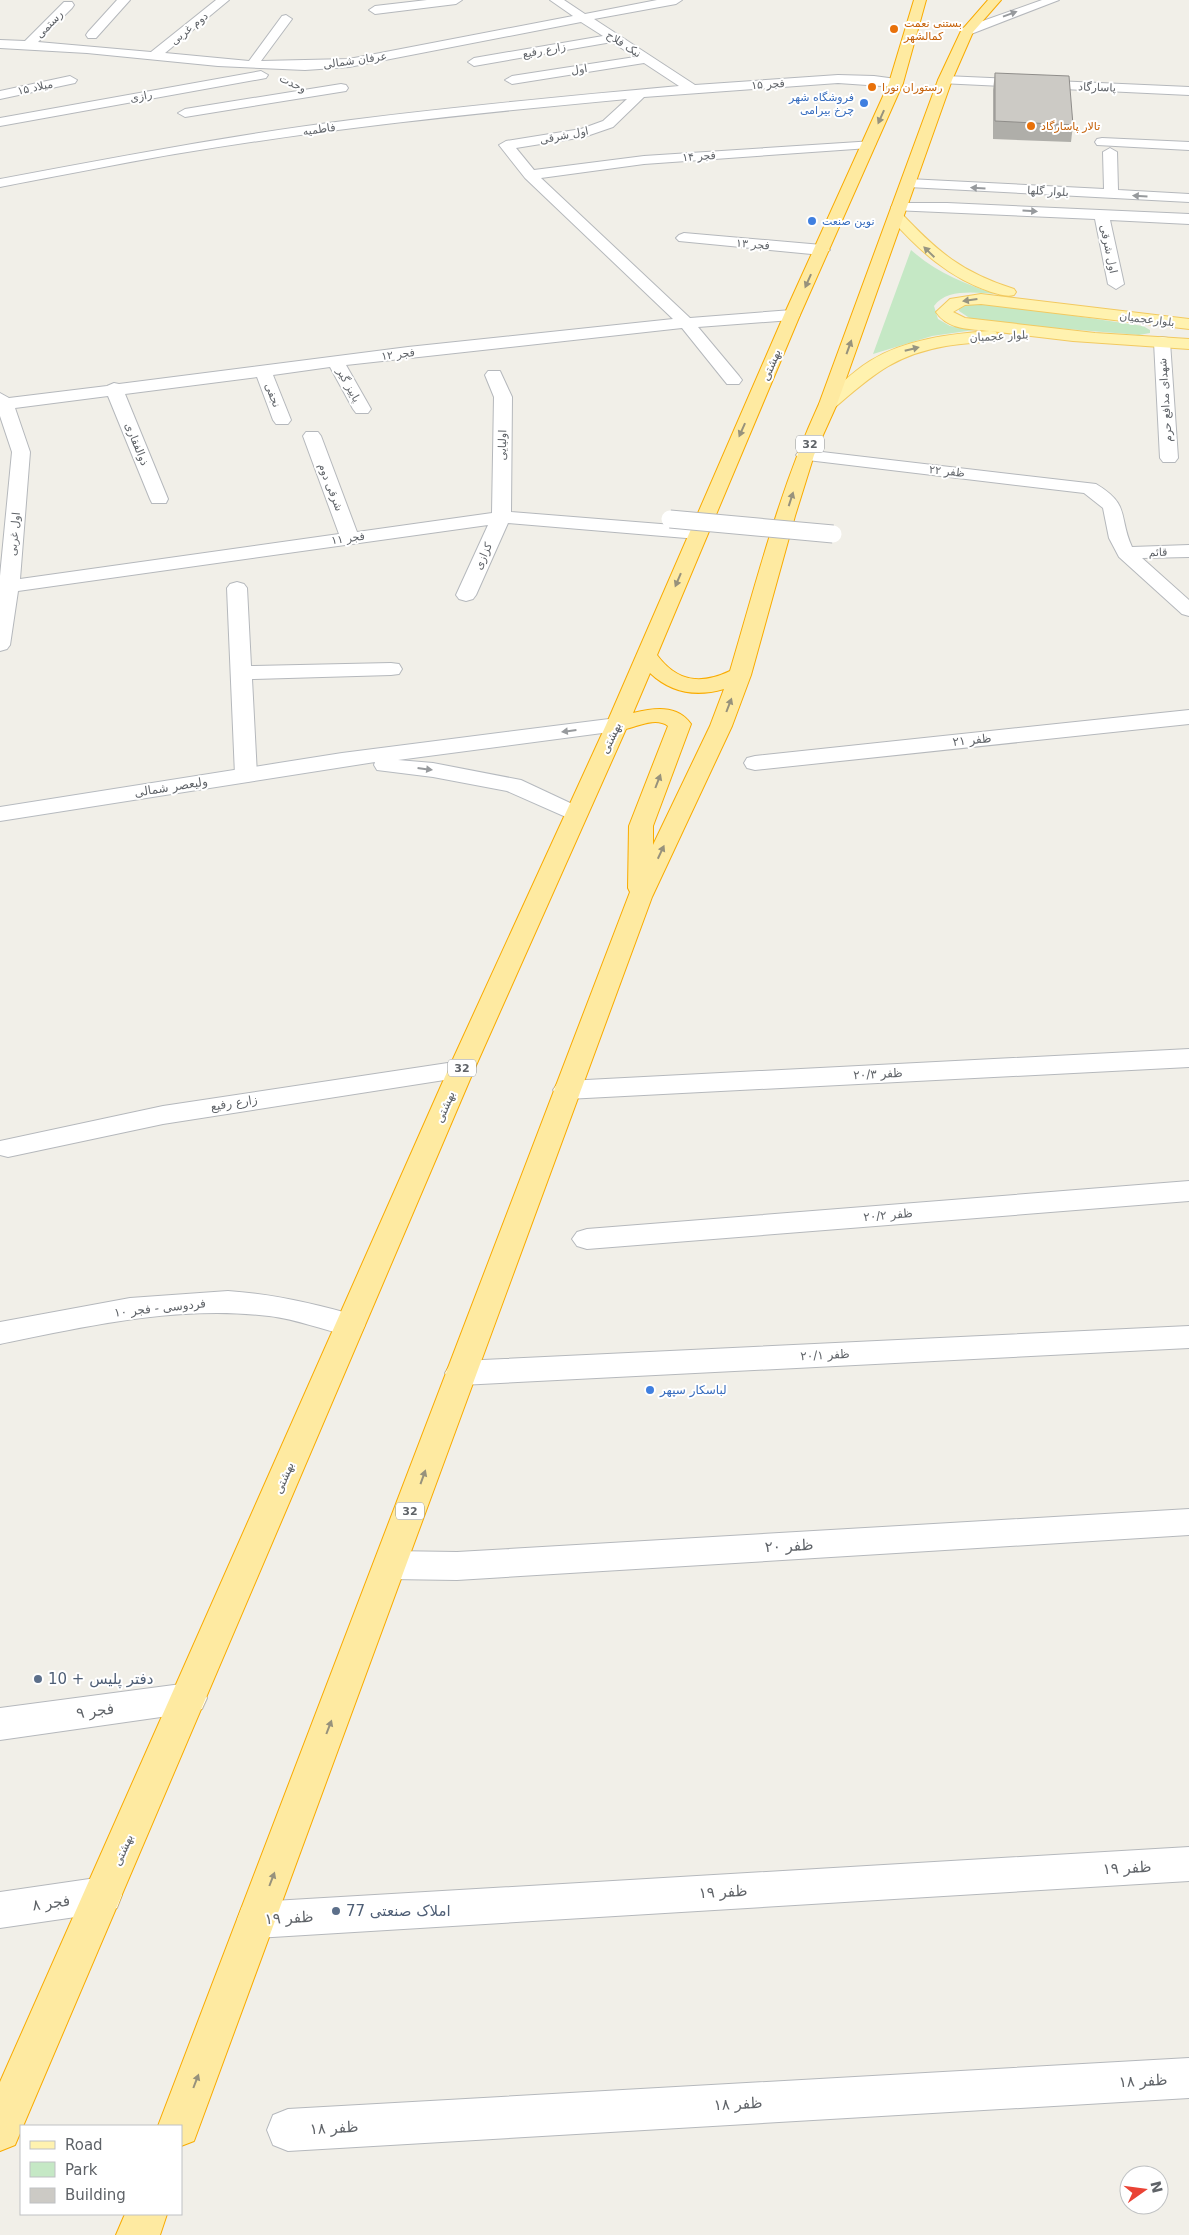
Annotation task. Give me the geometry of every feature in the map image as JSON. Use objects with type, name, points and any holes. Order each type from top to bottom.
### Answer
[{"type":"highway","name":"بهشتی","points":[[0,2130],[461,1070],[575,814],[617,725],[792,315],[896,83],[922,2]]},
{"type":"highway","name":"32","points":[[179,2125],[640,896],[721,726],[740,674],[785,516],[805,455],[828,404],[945,80],[967,31],[986,3]]},
{"type":"highway","points":[[647,655],[656,671],[669,680],[686,686],[708,688],[723,684],[740,674]]},
{"type":"highway","points":[[617,725],[655,715],[667,715],[675,718],[680,724],[640,826],[640,896]]},
{"type":"highway","points":[[138,2235],[146,2215]]},
{"type":"main road","points":[[897,211],[932,255],[949,268],[972,280],[1030,298],[1105,313]]},
{"type":"main road","points":[[1092,337],[961,323],[944,312],[948,307],[958,302],[981,299],[1105,313]]},
{"type":"main road","name":"بلوارعجمیان","points":[[1105,313],[1189,324]]},
{"type":"main road","points":[[1162,321],[1162,342]]},
{"type":"main road","name":"بلوار عجمیان","points":[[828,404],[881,361],[906,350],[979,336],[1033,334],[1189,344]]},
{"type":"street","points":[[92,35],[124,0]]},
{"type":"street","name":"دوم غربی","points":[[154,56],[223,0]]},
{"type":"street","points":[[375,10],[456,0]]},
{"type":"street","name":"نیک فلاح","points":[[556,0],[692,89]]},
{"type":"street","points":[[665,15],[676,0]]},
{"type":"street","name":"عرفان شمالی","points":[[0,44],[35,44],[253,64],[280,74],[326,65],[349,63],[676,0]]},
{"type":"street","points":[[967,31],[1053,0]]},
{"type":"street","name":"رستمی","points":[[35,44],[68,5]]},
{"type":"street","points":[[253,64],[286,19]]},
{"type":"street","name":"زارع رفیع","points":[[474,62],[614,38]]},
{"type":"street","points":[[0,53],[35,44]]},
{"type":"street","name":"اول","points":[[512,80],[646,59]]},
{"type":"street","name":"وحدت","points":[[280,74],[313,93]]},
{"type":"street","name":"رازی","points":[[0,122],[280,74]]},
{"type":"street","name":"فجر ۱۵","points":[[640,94],[838,79],[896,83]]},
{"type":"street","name":"میلاد ۱۵","points":[[0,95],[70,80]]},
{"type":"street","name":"پاسارگاد","points":[[945,80],[1189,91]]},
{"type":"street","points":[[184,113],[340,88]]},
{"type":"street","name":"اول شرقی","points":[[530,175],[506,145],[584,133],[608,124],[640,94]]},
{"type":"street","name":"فاطمیه","points":[[0,183],[174,150],[348,124],[481,108],[640,94]]},
{"type":"street","name":"فجر ۱۴","points":[[530,175],[644,160],[869,144]]},
{"type":"street","points":[[1111,194],[1106,147],[1189,146]]},
{"type":"street","points":[[530,175],[686,323],[733,380]]},
{"type":"street","name":"بلوار گلها","points":[[908,183],[1189,198]]},
{"type":"street","points":[[947,207],[938,197],[950,186]]},
{"type":"street","name":"بلوار گلها","points":[[897,211],[947,207],[1189,218]]},
{"type":"street","name":"اول شرقی","points":[[1101,214],[1116,284]]},
{"type":"street","name":"فجر ۱۳","points":[[684,238],[822,250]]},
{"type":"street","name":"فجر ۱۲","points":[[2,401],[686,323],[792,315]]},
{"type":"street","name":"شهدای مدافع حرم","points":[[1162,342],[1169,458]]},
{"type":"street","name":"پاییز گیر","points":[[336,362],[362,409]]},
{"type":"street","name":"نجفی","points":[[263,371],[282,420]]},
{"type":"street","name":"اولیایی","points":[[494,375],[503,396],[501,517]]},
{"type":"street","name":"ذوالفقاری","points":[[114,388],[159,499]]},
{"type":"street","points":[[0,457],[21,452],[2,401]]},
{"type":"street","name":"شرقی دوم","points":[[312,436],[350,538]]},
{"type":"street","name":"اول غربی","points":[[0,644],[4,588],[21,452]]},
{"type":"street","name":"ظفر ۲۲","points":[[805,455],[1089,488],[1108,500],[1114,508],[1120,539],[1126,553]]},
{"type":"street","name":"فجر ۱۱","points":[[4,588],[501,517],[698,533]]},
{"type":"street","name":"کزازی","points":[[466,595],[501,517]]},
{"type":"street","points":[[670,519],[833,534]]},
{"type":"street","name":"قائم","points":[[1126,553],[1189,551]]},
{"type":"street","points":[[1126,553],[1189,610]]},
{"type":"street","points":[[237,588],[246,775]]},
{"type":"street","points":[[242,672],[391,669]]},
{"type":"street","name":"ظفر ۲۱","points":[[755,762],[1189,717]]},
{"type":"street","points":[[342,760],[617,725]]},
{"type":"street","points":[[342,760],[433,770],[513,785],[575,814]]},
{"type":"street","name":"ولیعصر شمالی","points":[[0,814],[342,760]]},
{"type":"street","name":"ظفر ۲۰/۳","points":[[567,1090],[1189,1058]]},
{"type":"street","name":"زارع رفیع","points":[[8,1148],[163,1115],[461,1070]]},
{"type":"street","name":"ظفر ۲۰/۲","points":[[587,1239],[1189,1191]]},
{"type":"street","name":"فردوسی - فجر ۱۰","points":[[0,1333],[68,1318],[196,1303],[263,1304],[350,1325]]},
{"type":"street","name":"ظفر ۲۰/۱","points":[[461,1372],[1189,1337]]},
{"type":"street","name":"ظفر ۲۰","points":[[390,1565],[457,1566],[1189,1522]]},
{"type":"street","name":"فجر ۹","points":[[0,1724],[189,1698]]},
{"type":"street","name":"ظفر ۱۹","points":[[256,1920],[1189,1864]]},
{"type":"street","name":"فجر ۸","points":[[0,1910],[103,1895]]},
{"type":"street","name":"ظفر ۱۸","points":[[288,2130],[1189,2078]]},
{"type":"green space","points":[[911,250],[930,265],[951,276],[996,294],[954,294],[946,296],[934,306],[938,319],[950,326],[974,330],[932,336],[873,354]]},
{"type":"green space","points":[[989,303],[1143,326],[1150,330],[1150,333],[1139,335],[984,322],[971,319],[959,311],[959,307],[963,304]]},
{"type":"building","points":[[995,73],[1069,76],[1073,125],[995,121]]},
{"type":"place","name":"بستنی نعمت کمالشهر","points":[[894,29]]},
{"type":"place","name":"رستوران نورا","points":[[872,87]]},
{"type":"place","name":"فروشگاه شهر چرخ بیرامی","points":[[864,103]]},
{"type":"place","name":"تالار پاسارگاد","points":[[1031,126]]},
{"type":"place","name":"نوین صنعت","points":[[812,221]]},
{"type":"place","name":"لباسکار سپهر","points":[[650,1390]]},
{"type":"place","name":"دفتر پلیس + 10","points":[[38,1679]]},
{"type":"place","name":"املاک صنعتی 77","points":[[336,1911]]}]
